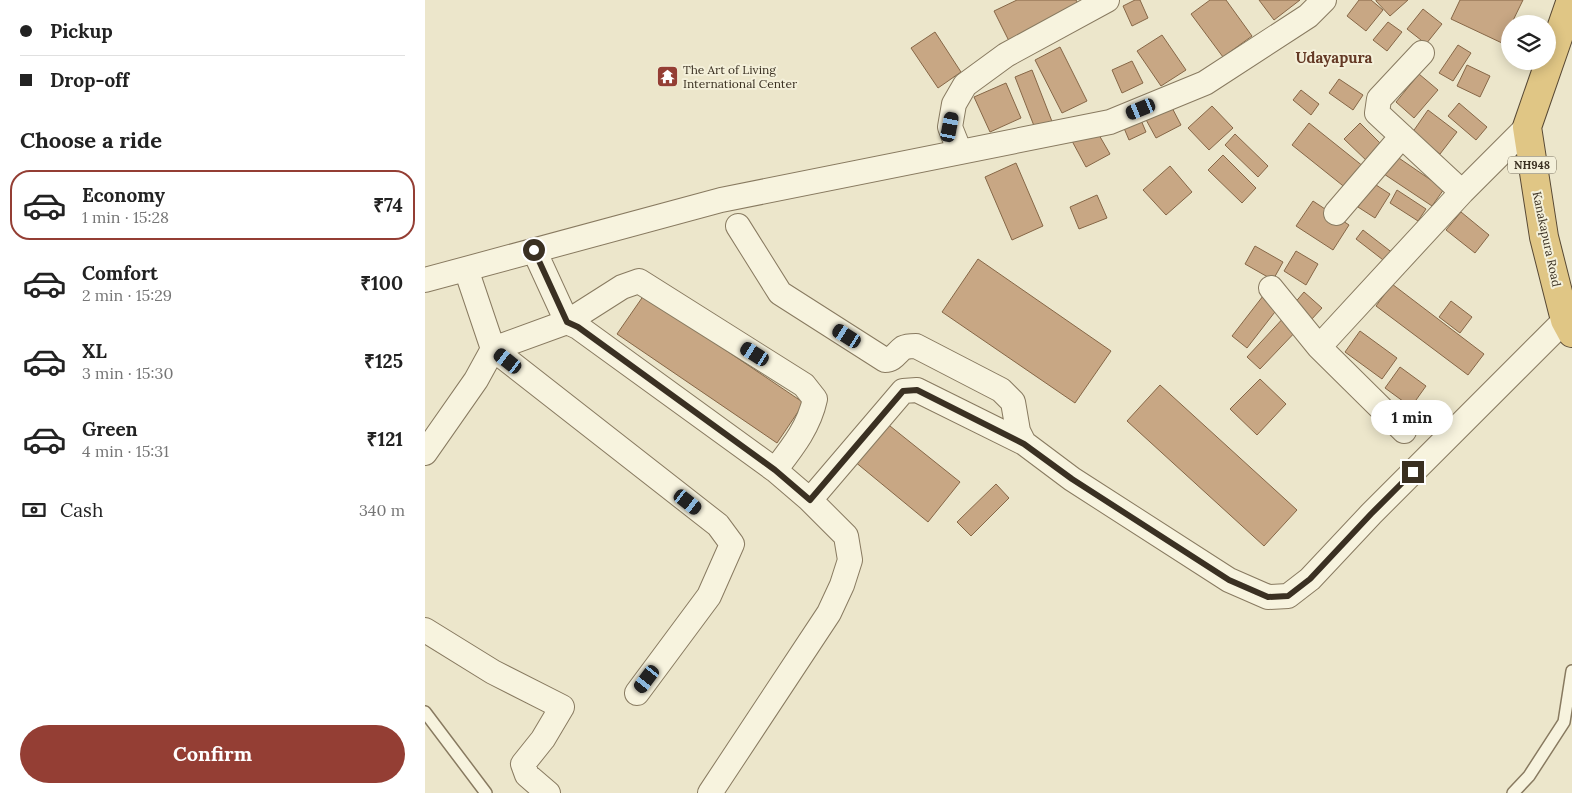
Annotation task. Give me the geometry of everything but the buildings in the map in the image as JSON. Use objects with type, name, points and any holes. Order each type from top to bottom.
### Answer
[{"type":"highway","name":"Kanakapura Road","points":[[1568,327],[1543,236],[1527,127],[1571,0]]},
{"type":"street","points":[[960,152],[950,127],[954,104],[965,85],[1006,55],[1107,0]]},
{"type":"street","points":[[425,280],[721,200],[1110,122],[1205,83],[1307,16],[1324,0]]},
{"type":"street","points":[[1422,53],[1379,99],[1377,112],[1463,192]]},
{"type":"street","points":[[1319,348],[1463,192],[1527,127]]},
{"type":"street","points":[[1336,213],[1402,136]]},
{"type":"street","points":[[738,226],[780,293],[880,357],[889,360],[906,347],[916,346],[1001,390],[1013,402],[1018,431],[1024,444]]},
{"type":"street","points":[[534,250],[567,322],[578,327],[775,470],[810,500],[847,536],[850,560],[842,585],[829,613],[710,793]]},
{"type":"street","points":[[466,269],[493,349],[718,525],[732,544],[709,596],[637,693]]},
{"type":"street","points":[[425,453],[476,380],[493,349],[567,322],[622,287],[639,281],[804,385],[815,399],[813,410],[798,440],[775,470]]},
{"type":"street","points":[[1271,288],[1319,348],[1404,431]]},
{"type":"street","points":[[810,500],[903,391],[917,390],[1024,444],[1072,479],[1229,580],[1268,597],[1288,596],[1310,579],[1371,514],[1568,327]]},
{"type":"street","points":[[425,630],[493,672],[562,708],[543,739],[523,764],[527,775],[548,793]]},
{"type":"lane","points":[[1513,793],[1529,776],[1564,722],[1572,671]]},
{"type":"lane","points":[[425,712],[486,793]]},
{"type":"place","name":"The Art of Living International Center","points":[[667,76]]},
{"type":"district","name":"Udayapura","points":[[1334,57]]},
{"type":"route","points":[[534,250],[567,322],[578,327],[775,470],[810,500],[903,391],[917,390],[1024,444],[1072,479],[1229,580],[1268,597],[1288,596],[1310,579],[1413,472]]}]
